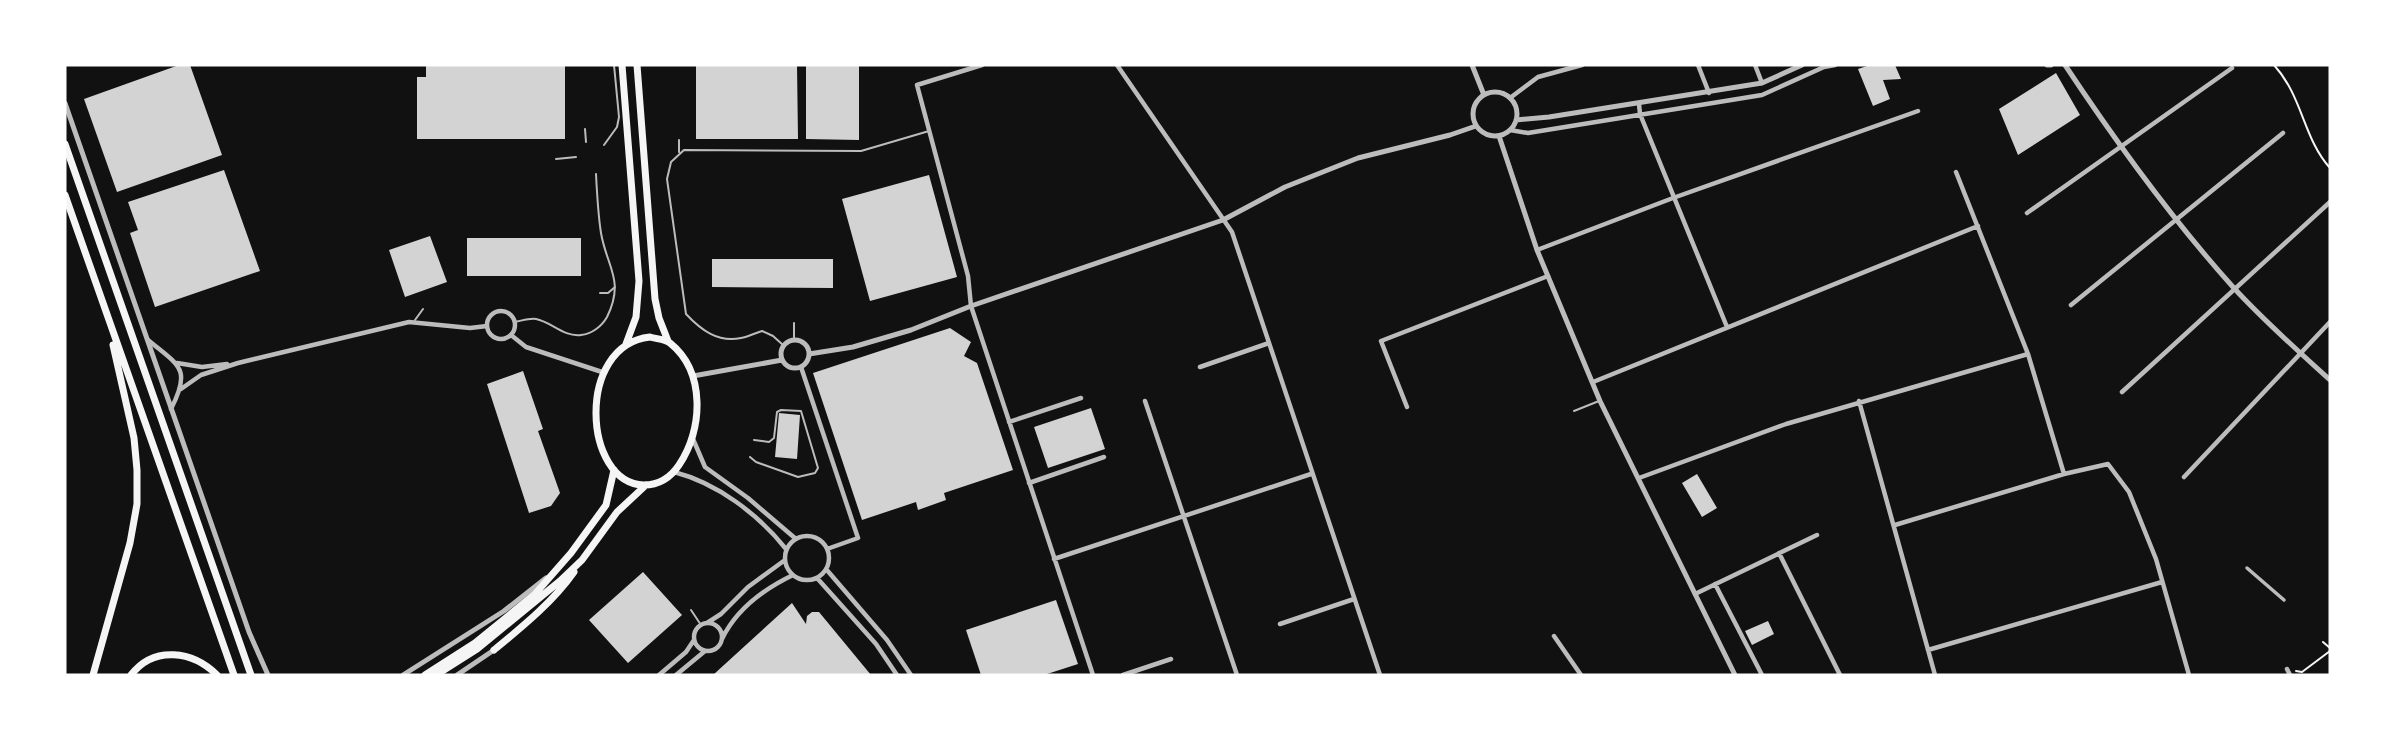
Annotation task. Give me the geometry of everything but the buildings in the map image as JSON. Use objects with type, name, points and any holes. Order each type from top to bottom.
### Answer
[{"type":"highway","points":[[622,65],[639,281],[636,317],[626,345]]},
{"type":"highway","points":[[637,65],[655,299],[668,341],[684,358],[693,376],[698,416],[693,439],[674,472],[665,480],[646,485],[637,484],[623,478],[614,470],[600,442],[596,409],[602,372],[616,353],[626,345],[639,339],[668,341]]},
{"type":"highway","points":[[65,144],[251,675]]},
{"type":"highway","points":[[65,195],[233,675]]},
{"type":"highway","points":[[93,675],[130,544],[137,504],[134,438],[110,327]]},
{"type":"highway","points":[[425,675],[475,643],[535,594],[571,553],[606,506],[614,470]]},
{"type":"highway","points":[[494,650],[565,585],[617,512],[646,485]]},
{"type":"highway","points":[[436,675],[477,649],[513,621],[582,560]]},
{"type":"highway","points":[[131,675],[142,664],[169,654],[195,658],[218,675]]},
{"type":"street","points":[[982,65],[918,85],[968,276],[971,306],[1094,675]]},
{"type":"street","points":[[1117,65],[1232,232],[1380,675]]},
{"type":"street","points":[[1472,65],[1484,95]]},
{"type":"street","points":[[1510,99],[1538,78],[1582,65]]},
{"type":"street","points":[[1698,65],[1709,93]]},
{"type":"street","points":[[1755,65],[1762,83]]},
{"type":"street","points":[[1516,120],[1639,104],[1762,83],[1802,65]]},
{"type":"street","points":[[1510,130],[1528,133],[1762,95],[1824,67],[1835,65]]},
{"type":"street","points":[[2065,65],[2175,219],[2235,288],[2330,380]]},
{"type":"street","points":[[2027,213],[2232,68]]},
{"type":"street","points":[[1502,93],[1510,99],[1514,105],[1516,120],[1510,130],[1499,136],[1486,135],[1476,126],[1473,119],[1474,105],[1484,95],[1502,93]]},
{"type":"street","points":[[65,103],[249,632],[268,675]]},
{"type":"street","points":[[1639,104],[1640,114],[1673,198],[1727,327]]},
{"type":"street","points":[[1537,250],[1673,198],[1918,111]]},
{"type":"street","points":[[809,355],[853,347],[911,330],[971,306],[1223,220],[1285,187],[1358,158],[1476,126]]},
{"type":"street","points":[[2071,305],[2283,133]]},
{"type":"street","points":[[1499,136],[1537,250],[1600,401],[1735,675]]},
{"type":"street","points":[[1956,172],[2028,354],[2064,474]]},
{"type":"street","points":[[2122,392],[2330,202]]},
{"type":"street","points":[[1594,382],[1978,226]]},
{"type":"street","points":[[1408,407],[1381,341],[1548,276]]},
{"type":"street","points":[[497,312],[506,312],[514,322],[511,335],[503,339],[495,338],[486,326],[487,320],[497,312]]},
{"type":"street","points":[[181,389],[201,375],[238,363],[414,321],[470,328],[486,326]]},
{"type":"street","points":[[2183,477],[2330,322]]},
{"type":"street","points":[[511,335],[526,347],[602,372]]},
{"type":"street","points":[[146,338],[175,363],[183,378],[171,410]]},
{"type":"street","points":[[794,339],[806,345],[809,355],[807,362],[801,367],[791,368],[782,360],[780,352],[783,345],[794,339]]},
{"type":"street","points":[[1200,367],[1269,343]]},
{"type":"street","points":[[1639,478],[1786,424],[2028,354]]},
{"type":"street","points":[[693,376],[782,360]]},
{"type":"street","points":[[175,363],[202,367],[238,363]]},
{"type":"street","points":[[801,367],[858,538],[827,549]]},
{"type":"street","points":[[1009,422],[1081,398]]},
{"type":"street","points":[[1145,401],[1237,675]]},
{"type":"street","points":[[1859,401],[1935,675]]},
{"type":"street","points":[[693,439],[705,467],[748,498],[796,539]]},
{"type":"street","points":[[1029,484],[1104,457]]},
{"type":"street","points":[[1895,525],[2064,474],[2108,464],[2129,492],[2156,559],[2189,675]]},
{"type":"street","points":[[674,472],[697,478],[729,497],[775,536],[786,549]]},
{"type":"street","points":[[1054,559],[1311,474]]},
{"type":"street","points":[[1695,594],[1817,535]]},
{"type":"street","points":[[810,536],[818,539],[827,549],[829,562],[817,578],[804,580],[793,575],[785,560],[786,549],[796,539],[810,536]]},
{"type":"street","points":[[1779,553],[1840,675]]},
{"type":"street","points":[[659,675],[686,652],[695,639],[696,631],[722,614],[747,587],[785,560]]},
{"type":"street","points":[[2247,568],[2284,600]]},
{"type":"street","points":[[826,569],[887,640],[911,675]]},
{"type":"street","points":[[403,675],[504,611],[554,572]]},
{"type":"street","points":[[695,639],[699,648],[705,651],[714,650],[730,623],[755,599],[793,575]]},
{"type":"street","points":[[817,578],[876,644],[897,675]]},
{"type":"street","points":[[1928,650],[2162,582]]},
{"type":"street","points":[[1715,584],[1762,675]]},
{"type":"street","points":[[1280,624],[1354,599]]},
{"type":"street","points":[[704,624],[719,628],[722,639]]},
{"type":"street","points":[[1554,636],[1581,675]]},
{"type":"street","points":[[457,675],[494,650]]},
{"type":"street","points":[[676,675],[705,651]]},
{"type":"street","points":[[1123,675],[1171,660]]},
{"type":"street","points":[[2287,669],[2290,675]]},
{"type":"lane","points":[[604,145],[617,127],[619,117],[614,65]]},
{"type":"lane","points":[[585,129],[586,142]]},
{"type":"lane","points":[[783,345],[762,331],[743,338],[726,339],[711,335],[686,314],[667,179],[671,162],[684,150],[861,150],[929,131]]},
{"type":"lane","points":[[679,141],[679,153]]},
{"type":"lane","points":[[556,159],[576,157]]},
{"type":"lane","points":[[514,322],[539,319],[554,329],[572,335],[583,335],[595,330],[605,321],[616,295],[602,237],[596,174]]},
{"type":"lane","points":[[600,293],[608,293],[615,286]]},
{"type":"lane","points":[[414,321],[423,309]]},
{"type":"lane","points":[[794,323],[794,339]]},
{"type":"lane","points":[[1574,411],[1600,401]]},
{"type":"lane","points":[[750,457],[756,462],[798,477],[815,473],[818,468],[800,411],[777,412],[774,438],[769,442],[754,440]]},
{"type":"lane","points":[[691,610],[704,624]]},
{"type":"path","points":[[2274,65],[2298,100],[2314,143],[2330,168]]},
{"type":"path","points":[[2287,669],[2302,672],[2330,650],[2323,642]]}]
